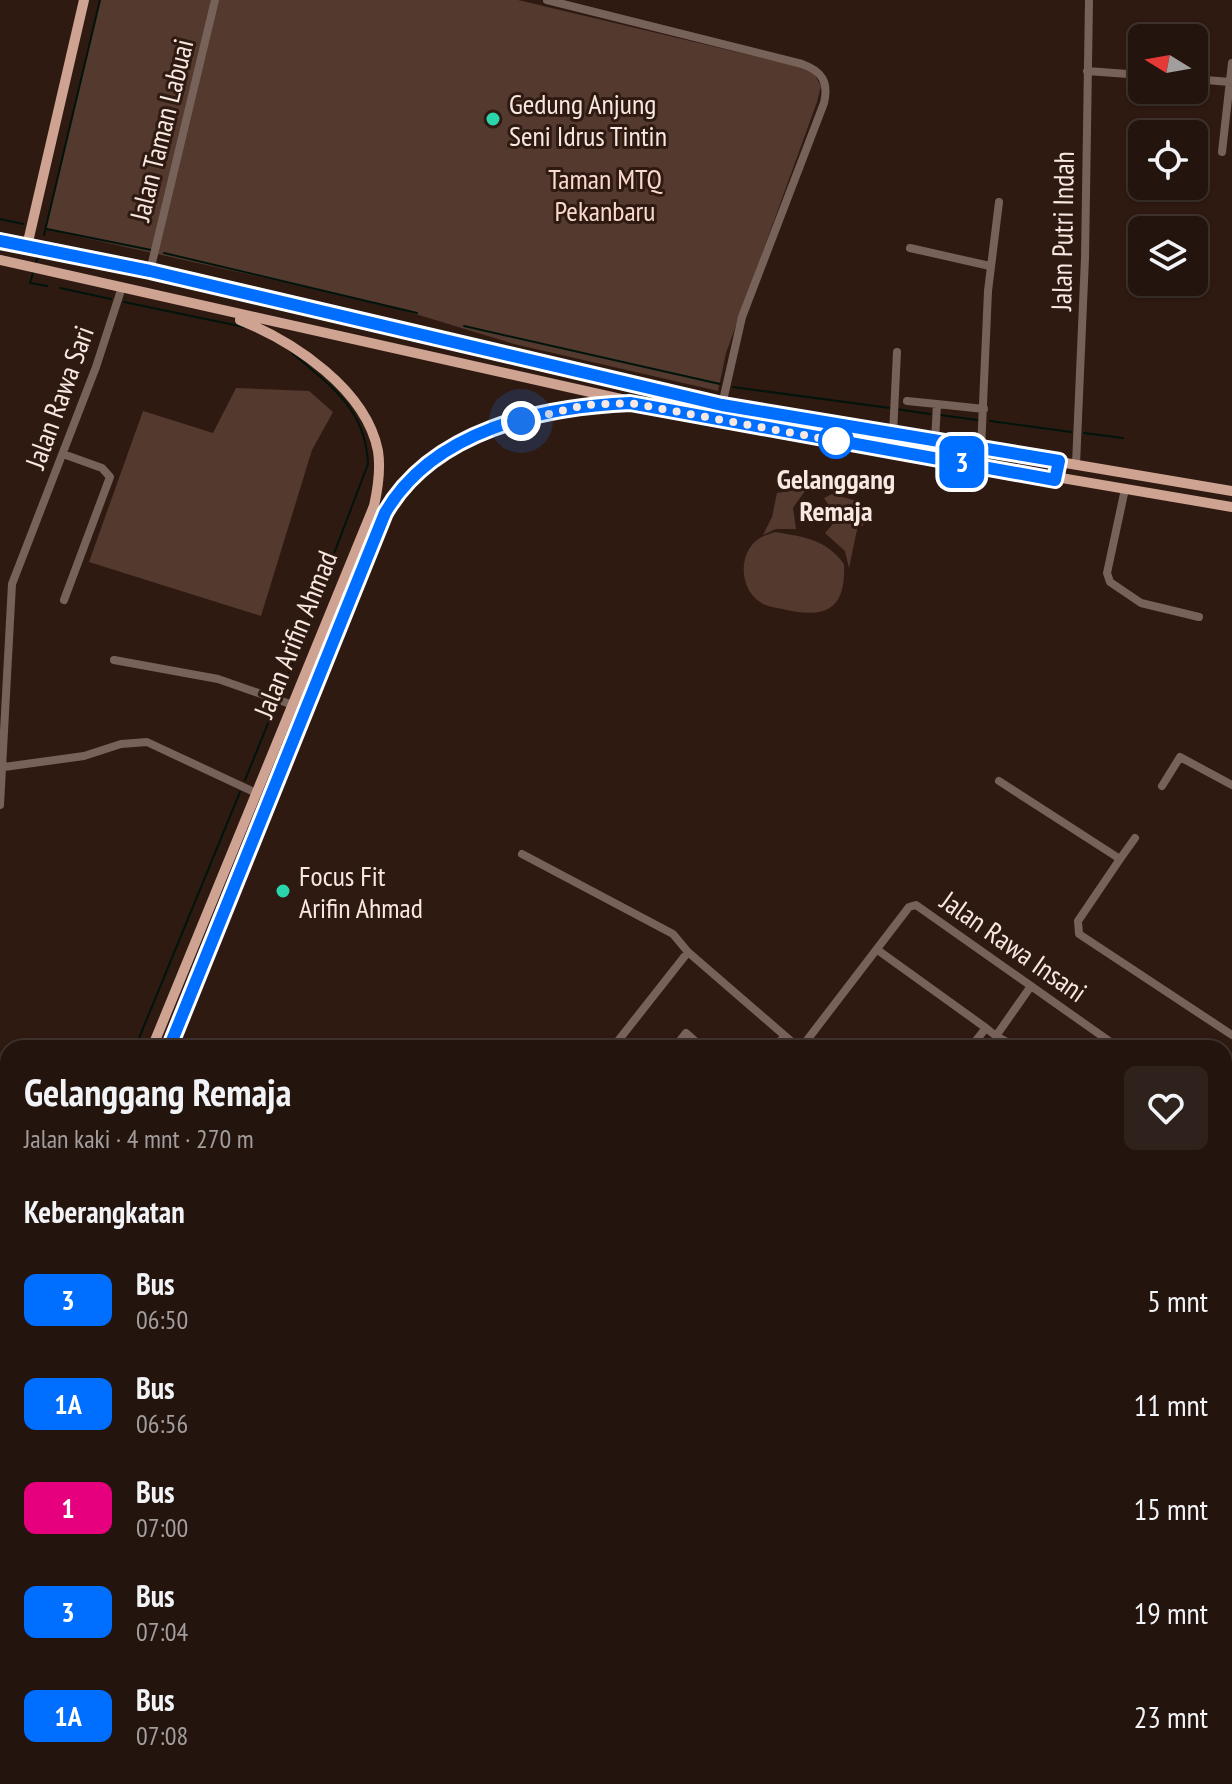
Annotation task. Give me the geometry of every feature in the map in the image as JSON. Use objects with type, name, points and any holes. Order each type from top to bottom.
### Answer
[{"type":"main road","points":[[27,246],[84,0]]},
{"type":"main road","points":[[0,241],[150,271],[722,405],[1232,491]]},
{"type":"main road","points":[[0,260],[630,403],[1055,480],[1232,507]]},
{"type":"main road","name":"Jalan Arifin Ahmad","points":[[155,1040],[374,506],[379,481],[377,448],[370,428],[354,402],[319,369],[274,336],[205,306]]},
{"type":"main road","points":[[419,355],[424,337]]},
{"type":"main road","points":[[447,361],[451,343]]},
{"type":"main road","name":"Jalan Arifin Ahmad","points":[[172,1040],[385,513],[404,483],[441,452],[482,433],[585,405],[630,403]]},
{"type":"main road","points":[[1055,480],[1059,461]]},
{"type":"main road","points":[[208,909],[222,915]]},
{"type":"street","name":"Jalan Taman Labuai","points":[[150,271],[215,0]]},
{"type":"street","points":[[547,0],[802,64],[820,73],[825,81],[824,103],[742,317],[722,405]]},
{"type":"street","name":"Jalan Putri Indah","points":[[1076,464],[1085,258],[1089,0]]},
{"type":"street","points":[[1222,152],[1232,63]]},
{"type":"street","points":[[1087,71],[1128,74]]},
{"type":"street","points":[[1208,80],[1230,82]]},
{"type":"street","points":[[981,449],[990,266],[999,202]]},
{"type":"street","points":[[910,248],[990,266]]},
{"type":"street","name":"Jalan Rawa Sari","points":[[0,805],[4,605],[21,554],[63,454],[122,287]]},
{"type":"street","points":[[893,434],[897,352]]},
{"type":"street","points":[[907,401],[984,409]]},
{"type":"street","points":[[935,441],[937,404]]},
{"type":"street","points":[[63,454],[102,468],[110,477],[64,600]]},
{"type":"street","points":[[1125,489],[1109,565],[1110,582],[1141,603],[1199,617]]},
{"type":"street","points":[[114,660],[218,679],[293,705]]},
{"type":"street","points":[[3,771],[84,756],[121,744],[147,742],[256,793]]},
{"type":"street","points":[[1162,786],[1180,757],[1232,785]]},
{"type":"street","points":[[999,781],[1120,859]]},
{"type":"street","points":[[1135,838],[1078,921],[1076,931],[1232,1035]]},
{"type":"street","points":[[522,854],[673,934],[688,952],[788,1040]]},
{"type":"street","name":"Jalan Rawa Insani","points":[[807,1040],[879,951],[909,907],[916,905],[1108,1040]]},
{"type":"street","points":[[879,951],[1003,1040]]},
{"type":"street","points":[[619,1040],[688,952]]},
{"type":"street","points":[[996,1036],[1031,986]]},
{"type":"street","points":[[976,1040],[986,1028]]},
{"type":"street","points":[[781,1040],[784,1037]]},
{"type":"green space","name":"Taman MTQ Pekanbaru","points":[[100,0],[518,0],[812,70],[821,86],[817,102],[726,353],[718,391],[514,344],[386,305],[45,229]]},
{"type":"green space","points":[[236,388],[309,391],[333,412],[312,450],[261,616],[89,562],[143,411],[213,433]]},
{"type":"green space","points":[[805,491],[793,508],[796,529],[776,529],[763,535],[772,517],[777,493]]},
{"type":"green space","points":[[832,494],[857,501],[865,513],[863,526],[858,525],[849,568],[845,551],[825,533],[832,525],[834,513],[824,498]]},
{"type":"green space","name":"Gelanggang Remaja","points":[[775,532],[822,544],[844,564],[842,591],[832,606],[824,611],[801,612],[771,607],[755,598],[744,574],[746,555],[759,539]]},
{"type":"waterway","points":[[44,235],[100,0]]},
{"type":"waterway","points":[[0,219],[23,224]]},
{"type":"waterway","points":[[47,229],[151,250]]},
{"type":"waterway","points":[[36,262],[39,252]]},
{"type":"waterway","points":[[164,253],[417,313]]},
{"type":"waterway","points":[[33,273],[30,283],[47,286]]},
{"type":"waterway","points":[[60,288],[111,299]]},
{"type":"waterway","points":[[124,302],[244,327]]},
{"type":"waterway","points":[[464,326],[720,384]]},
{"type":"waterway","points":[[281,693],[368,464],[366,445],[353,413],[333,388],[292,353]]},
{"type":"waterway","points":[[733,387],[890,408]]},
{"type":"waterway","points":[[896,409],[930,414]]},
{"type":"waterway","points":[[940,415],[977,420]]},
{"type":"waterway","points":[[990,421],[1071,432]]},
{"type":"waterway","points":[[1084,433],[1123,438]]},
{"type":"waterway","points":[[245,780],[275,706]]},
{"type":"waterway","points":[[138,1040],[240,792]]},
{"type":"bus line","name":"3","points":[[0,241],[85,256],[722,405],[1059,461],[1055,480],[630,403],[585,405],[540,415],[482,433],[441,452],[411,475],[385,513],[172,1040]]},
{"type":"place","name":"Gedung Anjung Seni Idrus Tintin","points":[[493,119]]},
{"type":"place","name":"Gelanggang Remaja","points":[[836,441]]},
{"type":"place","name":"Focus Fit Arifin Ahmad","points":[[283,891]]},
{"type":"route","points":[[521,421],[585,405],[630,403],[836,441]]}]
